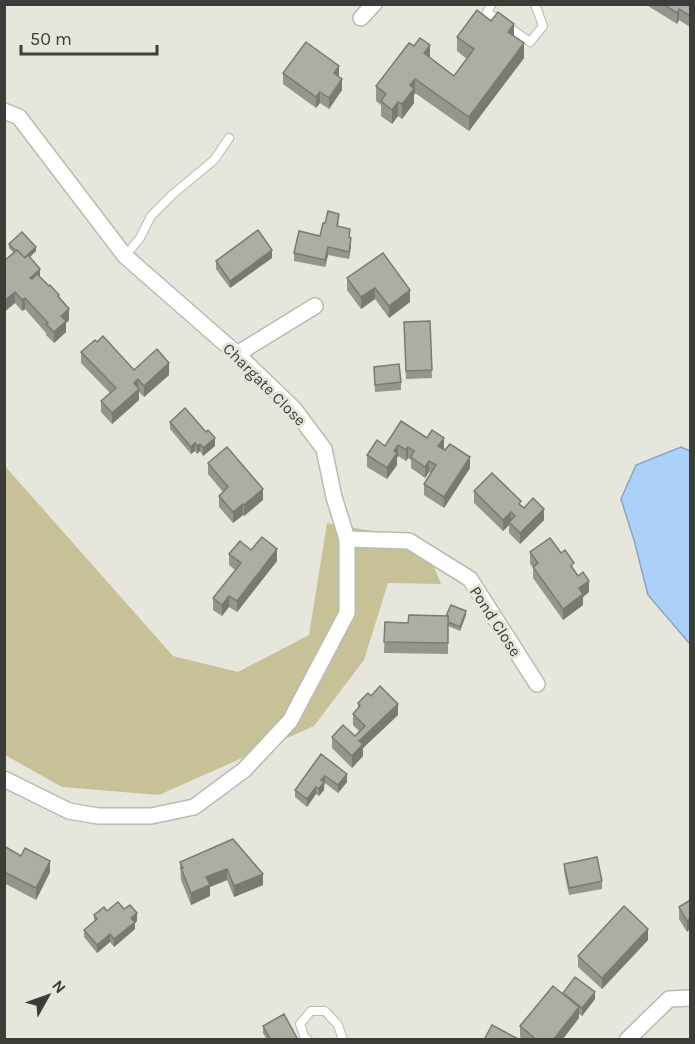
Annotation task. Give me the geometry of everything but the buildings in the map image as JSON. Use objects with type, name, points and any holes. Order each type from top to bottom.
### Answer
[{"type":"street","points":[[361,18],[374,4]]},
{"type":"street","name":"Chargate Close","points":[[4,111],[19,117],[124,256],[237,354],[294,409],[324,449],[334,496],[347,539],[346,614],[290,721],[244,770],[194,807],[151,816],[98,816],[69,811],[4,778]]},
{"type":"street","points":[[237,354],[315,306]]},
{"type":"street","name":"Pond Close","points":[[347,539],[409,541],[470,579],[537,684]]},
{"type":"street","points":[[627,1040],[669,999],[690,998]]},
{"type":"lane","points":[[492,4],[487,12],[530,42],[543,26],[535,4]]},
{"type":"lane","points":[[124,256],[140,238],[151,216],[214,160],[229,138]]},
{"type":"lane","points":[[308,1040],[300,1024],[311,1011],[325,1011],[338,1025],[343,1040]]},
{"type":"shaded area","points":[[4,465],[173,656],[238,672],[309,635],[327,523],[423,540],[441,584],[388,583],[364,660],[314,726],[159,795],[62,787],[5,755]]},
{"type":"water","points":[[681,447],[690,451],[690,644],[648,595],[621,499],[636,465]]}]
